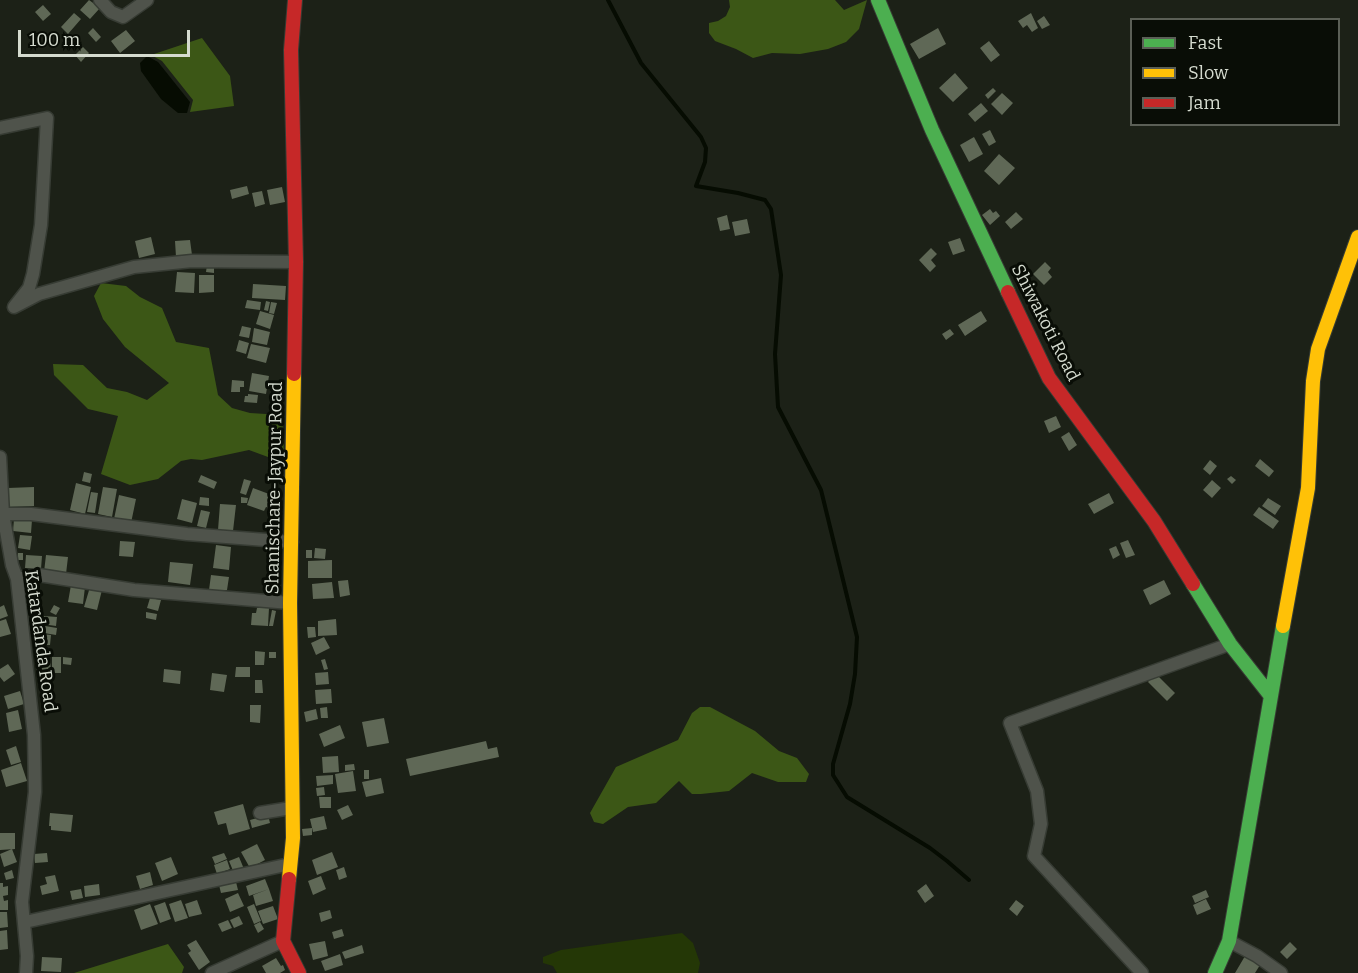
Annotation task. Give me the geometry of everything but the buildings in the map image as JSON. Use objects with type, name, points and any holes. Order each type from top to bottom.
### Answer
[{"type":"street","points":[[100,0],[111,12],[123,17],[147,0]]},
{"type":"street","name":"Shanischare-Jaypur Road","points":[[283,941],[293,838],[290,603],[296,262],[291,50],[295,0]]},
{"type":"street","name":"Shiwakoti Road","points":[[878,0],[932,130],[1049,378],[1154,521],[1230,644],[1270,695]]},
{"type":"street","points":[[0,128],[47,118],[41,225],[33,274],[29,288],[14,307],[39,294],[144,266],[192,261],[296,262]]},
{"type":"street","points":[[1215,973],[1229,942],[1270,695],[1308,488],[1313,381],[1318,349],[1358,237]]},
{"type":"street","name":"Katardanda Road","points":[[0,457],[3,514],[12,565],[17,579],[34,735],[34,792],[22,902],[25,922],[26,973]]},
{"type":"street","points":[[3,514],[31,514],[188,534],[292,542]]},
{"type":"street","points":[[17,579],[39,575],[134,590],[290,603]]},
{"type":"street","points":[[1142,973],[1034,856],[1041,824],[1037,791],[1010,723],[1230,644]]},
{"type":"street","points":[[260,813],[291,808]]},
{"type":"street","points":[[25,922],[290,864]]},
{"type":"street","points":[[212,973],[283,941],[299,973]]},
{"type":"street","points":[[1229,942],[1257,956],[1281,973]]},
{"type":"green space","points":[[729,0],[835,0],[844,10],[867,0],[859,29],[846,42],[828,49],[800,54],[772,53],[753,58],[715,41],[709,33],[709,23],[726,16],[730,7]]},
{"type":"green space","points":[[202,38],[230,76],[234,106],[190,112],[193,100],[162,61],[151,55]]},
{"type":"green space","points":[[101,283],[126,286],[140,297],[162,308],[176,342],[209,348],[218,395],[232,408],[250,413],[282,415],[284,453],[268,457],[249,450],[202,460],[181,461],[158,479],[130,485],[101,474],[118,416],[88,409],[54,375],[53,364],[83,365],[107,388],[127,392],[147,400],[169,383],[125,347],[103,319],[94,296]]},
{"type":"green space","points":[[700,707],[710,707],[755,731],[779,751],[797,758],[809,774],[806,782],[778,782],[752,773],[729,791],[692,794],[679,781],[656,803],[628,807],[603,824],[594,822],[590,813],[616,767],[678,740],[692,713]]},
{"type":"green space","points":[[682,933],[693,943],[700,963],[698,973],[557,973],[553,966],[543,963],[543,957],[561,950]]},
{"type":"green space","points":[[168,944],[184,967],[182,973],[74,973]]},
{"type":"shaded area","points":[[147,56],[158,62],[190,102],[187,113],[178,113],[161,99],[141,71],[140,63]]},
{"type":"waterway","points":[[608,0],[641,63],[701,137],[706,148],[705,162],[696,186],[765,200],[771,209],[781,275],[775,354],[778,407],[821,490],[857,637],[855,674],[850,704],[833,764],[833,775],[847,797],[930,848],[969,880]]},
{"type":"traffic: fast","points":[[878,0],[932,130],[1008,292]]},
{"type":"traffic: fast","points":[[1193,584],[1230,644],[1270,695]]},
{"type":"traffic: fast","points":[[1215,973],[1229,941],[1283,626]]},
{"type":"traffic: slow","points":[[1283,626],[1308,488],[1313,381],[1318,349],[1358,237]]},
{"type":"traffic: slow","points":[[289,879],[293,838],[290,603],[294,374]]},
{"type":"traffic: jam","points":[[294,374],[296,262],[291,50],[295,0]]},
{"type":"traffic: jam","points":[[1008,292],[1049,378],[1154,521],[1193,584]]},
{"type":"traffic: jam","points":[[289,879],[283,941],[299,973]]}]
